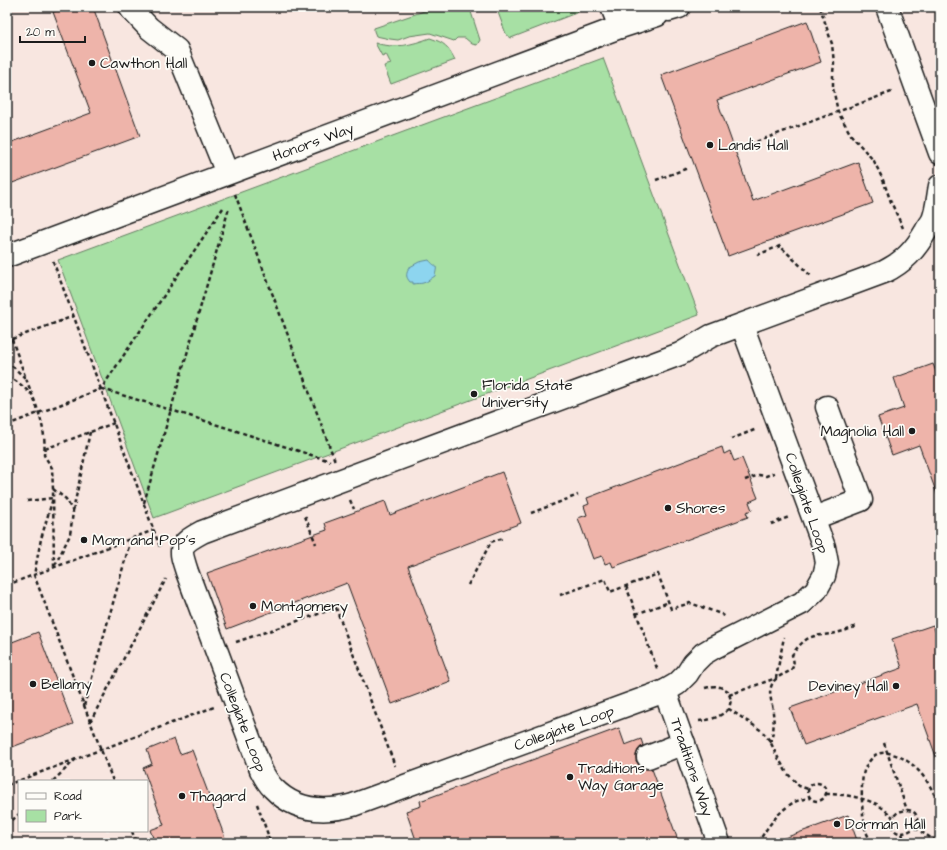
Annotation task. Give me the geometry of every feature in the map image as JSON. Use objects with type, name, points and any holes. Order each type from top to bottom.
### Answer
[{"type":"lane","points":[[130,7],[149,28],[177,50],[227,173]]},
{"type":"lane","points":[[612,7],[620,27]]},
{"type":"lane","points":[[888,7],[940,153]]},
{"type":"lane","name":"Honors Way","points":[[7,256],[620,27],[668,11]]},
{"type":"lane","name":"Collegiate Loop","points":[[742,325],[824,547],[827,562],[824,576],[816,590],[802,603],[712,648],[703,654],[677,684],[663,684],[428,788],[403,787],[340,809],[324,810],[308,808],[281,796],[272,787],[261,770],[189,580],[182,557],[183,545],[188,539],[202,532],[680,354],[711,336],[884,272],[908,256],[924,234],[933,220],[940,186]]},
{"type":"lane","points":[[814,518],[862,500],[827,407]]},
{"type":"lane","name":"Traditions Way","points":[[663,684],[719,843]]},
{"type":"lane","points":[[648,757],[684,743]]},
{"type":"path","points":[[820,7],[832,44],[834,63],[833,88],[838,112],[851,134],[874,161],[879,170],[890,202],[905,231]]},
{"type":"path","points":[[750,144],[898,89]]},
{"type":"path","points":[[656,180],[688,168]]},
{"type":"path","points":[[101,389],[336,463],[227,173]]},
{"type":"path","points":[[7,425],[101,389],[222,208]]},
{"type":"path","points":[[144,504],[229,208]]},
{"type":"path","points":[[46,242],[162,551]]},
{"type":"path","points":[[757,255],[780,246],[812,278]]},
{"type":"path","points":[[12,339],[74,316]]},
{"type":"path","points":[[7,326],[39,413],[45,436],[44,456],[52,468],[54,568]]},
{"type":"path","points":[[7,361],[27,381]]},
{"type":"path","points":[[7,378],[12,378],[32,394]]},
{"type":"path","points":[[45,448],[114,423]]},
{"type":"path","points":[[731,439],[760,428]]},
{"type":"path","points":[[54,568],[70,535],[73,512],[90,432]]},
{"type":"path","points":[[745,480],[759,475],[766,476],[777,471]]},
{"type":"path","points":[[53,489],[66,499],[73,512]]},
{"type":"path","points":[[531,513],[578,495]]},
{"type":"path","points":[[27,501],[53,498]]},
{"type":"path","points":[[53,498],[41,539],[34,575],[112,780]]},
{"type":"path","points":[[304,512],[316,544]]},
{"type":"path","points":[[771,524],[792,516]]},
{"type":"path","points":[[7,585],[154,530]]},
{"type":"path","points":[[468,585],[491,542],[503,538]]},
{"type":"path","points":[[84,706],[131,539]]},
{"type":"path","points":[[560,595],[605,579],[610,592],[658,574],[672,609],[690,603],[728,618]]},
{"type":"path","points":[[90,722],[166,577]]},
{"type":"path","points":[[626,586],[663,684]]},
{"type":"path","points":[[636,614],[669,602]]},
{"type":"path","points":[[234,642],[336,608],[403,787]]},
{"type":"path","points":[[729,695],[776,678],[790,671],[794,662],[792,655],[796,648],[807,639],[814,636],[849,630],[858,625]]},
{"type":"path","points":[[770,743],[774,733],[770,688],[772,682],[776,678],[782,642],[786,631]]},
{"type":"path","points":[[695,720],[700,721],[713,719],[723,715],[729,709],[731,700],[728,691],[720,686],[703,688]]},
{"type":"path","points":[[20,780],[220,705]]},
{"type":"path","points":[[729,709],[762,731],[787,773],[799,786],[808,789]]},
{"type":"path","points":[[884,743],[907,810]]},
{"type":"path","points":[[871,843],[866,832],[862,799],[864,771],[869,761],[876,755],[887,752],[908,761],[919,771],[930,785],[940,809]]},
{"type":"path","points":[[54,780],[78,758]]},
{"type":"path","points":[[7,785],[18,781]]},
{"type":"path","points":[[814,783],[820,784],[825,788],[825,797],[821,801],[815,802],[808,795],[808,789],[814,783]]},
{"type":"path","points":[[826,794],[852,796],[862,799],[879,806],[893,817]]},
{"type":"path","points":[[758,843],[762,835],[778,815],[792,803],[810,798]]},
{"type":"path","points":[[256,802],[271,843]]},
{"type":"path","points":[[912,810],[916,815],[918,822],[915,828],[902,833],[894,830],[891,826],[891,820],[893,817],[900,811],[912,810]]},
{"type":"path","points":[[7,825],[18,815]]},
{"type":"path","points":[[915,828],[939,843]]},
{"type":"path","points":[[132,832],[136,843]]},
{"type":"path","points":[[902,833],[905,843]]},
{"type":"shaded area","name":"Florida State University","points":[[7,7],[940,7],[940,843],[7,843]]},
{"type":"green space","points":[[436,7],[467,7],[471,12],[480,40],[477,45],[472,44],[465,38],[457,38],[454,41],[430,33],[409,36],[398,40],[376,36],[374,28]]},
{"type":"green space","points":[[496,7],[578,7],[576,13],[511,38],[506,34]]},
{"type":"green space","points":[[430,38],[446,46],[455,60],[391,84],[384,66],[391,64],[386,54],[382,56],[375,43],[396,46],[416,43]]},
{"type":"green space","points":[[603,58],[699,315],[154,518],[58,260]]},
{"type":"water","points":[[429,260],[436,266],[435,276],[422,283],[413,284],[413,282],[410,282],[407,276],[408,268],[419,262]]},
{"type":"building","name":"Cawthon Hall","points":[[67,7],[93,7],[140,136],[7,185],[7,144],[91,113],[53,12]]},
{"type":"building","name":"Landis Hall","points":[[807,21],[821,62],[717,100],[753,201],[858,162],[873,203],[728,256],[661,75]]},
{"type":"building","name":"Magnolia Hall","points":[[933,364],[940,382],[940,496],[938,497],[919,445],[892,455],[878,417],[904,408],[894,378]]},
{"type":"building","name":"Shores","points":[[722,447],[724,454],[730,451],[734,461],[742,458],[758,498],[749,502],[752,510],[746,512],[748,517],[613,567],[611,562],[605,564],[602,556],[593,559],[578,518],[587,515],[584,506],[589,504],[587,498]]},
{"type":"building","name":"Montgomery","points":[[502,472],[521,523],[408,566],[451,682],[392,704],[347,583],[227,629],[207,573],[327,530],[325,523],[385,501],[390,515]]},
{"type":"building","name":"Deviney Hall","points":[[933,625],[940,645],[940,762],[938,762],[917,704],[804,745],[790,708],[902,668],[892,639]]},
{"type":"building","name":"Bellamy","points":[[38,632],[73,724],[7,749],[7,644]]},
{"type":"building","name":"Traditions Way Garage","points":[[619,728],[625,745],[641,739],[643,745],[638,750],[636,761],[641,767],[652,769],[679,843],[417,843],[406,811],[421,806],[420,801]]},
{"type":"building","name":"Thagard","points":[[174,739],[180,754],[192,750],[227,843],[155,843],[150,830],[164,825],[143,768],[152,764],[147,750]]},
{"type":"building","name":"Dorman Hall","points":[[848,815],[858,843],[777,843],[776,841]]},
{"type":"place","name":"Cawthon Hall","points":[[92,63]]},
{"type":"place","name":"Landis Hall","points":[[710,145]]},
{"type":"place","name":"Florida State University","points":[[474,394]]},
{"type":"place","name":"Magnolia Hall","points":[[912,431]]},
{"type":"place","name":"Shores","points":[[668,508]]},
{"type":"place","name":"Mom and Pop's","points":[[84,540]]},
{"type":"place","name":"Montgomery","points":[[253,606]]},
{"type":"place","name":"Bellamy","points":[[33,684]]},
{"type":"place","name":"Deviney Hall","points":[[896,686]]},
{"type":"place","name":"Traditions Way Garage","points":[[570,777]]},
{"type":"place","name":"Thagard","points":[[182,796]]},
{"type":"place","name":"Dorman Hall","points":[[837,824]]}]
